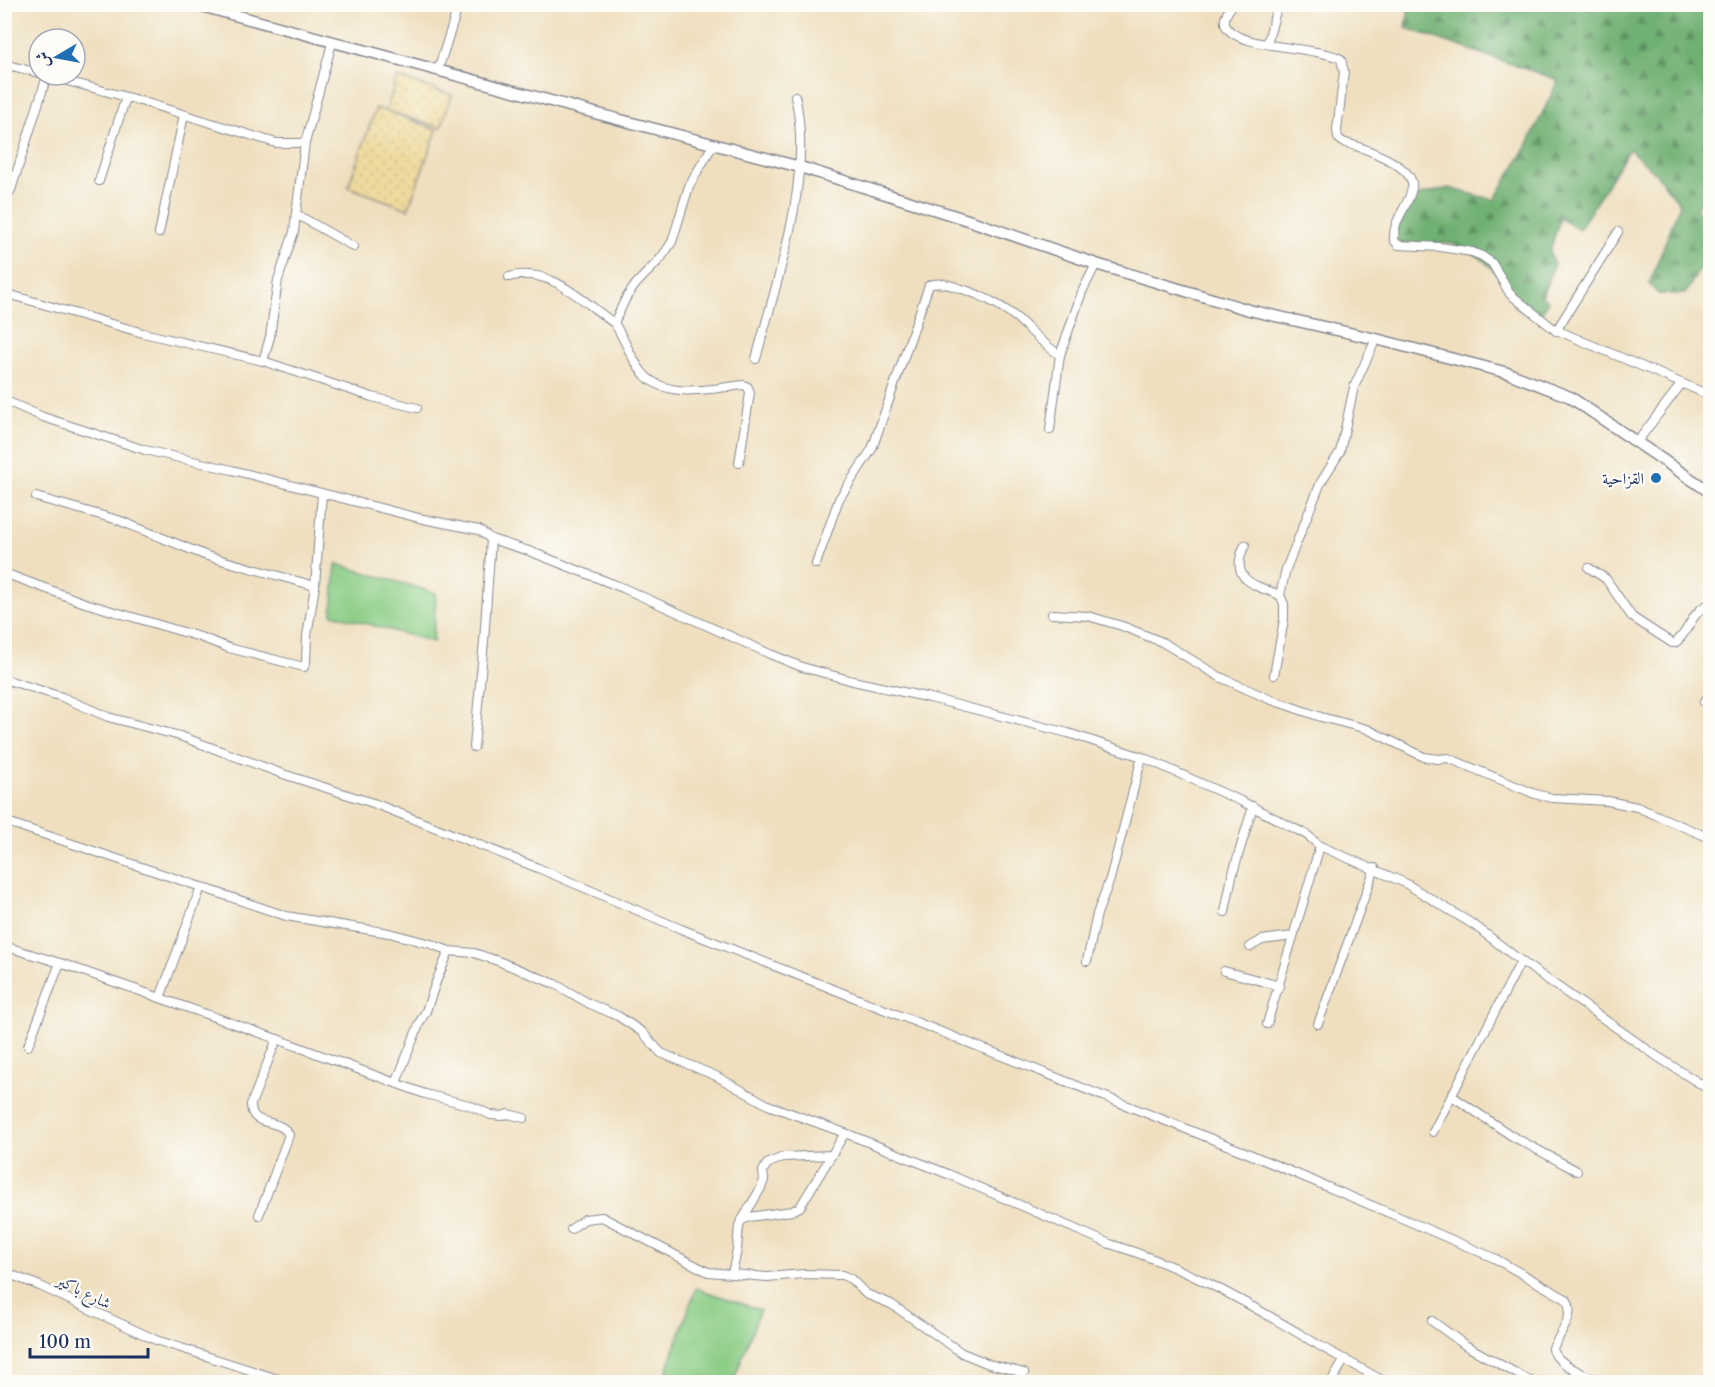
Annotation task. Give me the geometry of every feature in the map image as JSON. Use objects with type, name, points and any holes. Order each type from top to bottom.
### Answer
[{"type":"street","points":[[194,4],[332,43],[438,69],[800,167],[971,221],[1096,264],[1249,310],[1489,368],[1545,386],[1569,397],[1710,492]]},
{"type":"street","points":[[438,69],[459,4]]},
{"type":"street","points":[[1233,4],[1226,17],[1226,26],[1233,34],[1248,40],[1291,46],[1341,59],[1344,72],[1338,138],[1397,164],[1412,180],[1412,189],[1395,228],[1394,240],[1398,245],[1440,247],[1472,252],[1482,256],[1492,263],[1510,294],[1556,331],[1702,392],[1710,390]]},
{"type":"street","points":[[1268,44],[1278,4]]},
{"type":"street","points":[[263,361],[270,336],[278,280],[294,232],[305,143],[332,43]]},
{"type":"street","points":[[4,63],[27,70]]},
{"type":"street","points":[[87,86],[276,143],[305,143]]},
{"type":"street","points":[[4,194],[8,194],[11,190],[42,87]]},
{"type":"street","points":[[756,359],[785,248],[800,167],[801,131],[795,96]]},
{"type":"street","points":[[99,181],[126,97]]},
{"type":"street","points":[[159,233],[184,115]]},
{"type":"street","points":[[614,323],[626,298],[636,284],[661,258],[672,242],[689,186],[713,145]]},
{"type":"street","points":[[296,214],[354,247]]},
{"type":"street","points":[[1556,331],[1618,232]]},
{"type":"street","points":[[1050,430],[1060,355],[1082,292],[1096,264]]},
{"type":"street","points":[[509,277],[521,273],[541,275],[568,290],[614,323],[642,372],[663,387],[685,390],[744,385],[748,387],[750,393],[739,463]]},
{"type":"street","points":[[816,564],[839,500],[872,449],[929,285],[935,283],[950,285],[991,301],[1019,320],[1038,340],[1060,355]]},
{"type":"street","points":[[4,293],[143,333],[263,361],[372,397],[417,408]]},
{"type":"street","points":[[1274,675],[1284,620],[1284,604],[1280,595],[1286,569],[1321,482],[1340,452],[1354,387],[1376,339]]},
{"type":"street","points":[[1637,442],[1682,383]]},
{"type":"street","points":[[4,400],[43,417],[107,438],[423,519],[479,530],[491,539],[529,551],[623,588],[802,667],[1068,733],[1142,757],[1253,807],[1307,835],[1320,846],[1405,883],[1474,925],[1521,961],[1658,1057],[1710,1090]]},
{"type":"street","points":[[4,573],[85,603],[230,648],[304,667],[315,586],[322,494]]},
{"type":"street","points":[[36,497],[118,520],[207,556],[315,586]]},
{"type":"street","points":[[474,747],[491,539]]},
{"type":"street","points":[[1245,545],[1239,557],[1242,575],[1260,588],[1280,595]]},
{"type":"street","points":[[1589,568],[1606,579],[1632,617],[1672,643],[1681,639],[1699,610],[1705,606],[1710,609]]},
{"type":"street","points":[[1052,614],[1088,616],[1122,626],[1162,642],[1220,677],[1269,699],[1321,717],[1367,729],[1424,757],[1448,758],[1535,794],[1552,798],[1608,801],[1637,807],[1710,838]]},
{"type":"street","points":[[4,679],[62,697],[108,717],[180,736],[283,774],[373,803],[538,868],[778,968],[1247,1153],[1494,1258],[1566,1299],[1570,1304],[1571,1312],[1553,1348],[1553,1353],[1556,1358],[1600,1383]]},
{"type":"street","points":[[1087,961],[1097,914],[1110,879],[1142,757]]},
{"type":"street","points":[[1225,912],[1232,876],[1253,807]]},
{"type":"street","points":[[4,821],[286,916],[389,933],[448,951],[474,953],[555,984],[590,1004],[631,1023],[661,1053],[716,1076],[746,1094],[788,1114],[845,1133],[948,1174],[1214,1286],[1385,1383]]},
{"type":"street","points":[[1267,1024],[1320,846]]},
{"type":"street","points":[[1318,1024],[1375,868]]},
{"type":"street","points":[[160,998],[201,887]]},
{"type":"street","points":[[1250,947],[1262,940],[1293,936]]},
{"type":"street","points":[[4,946],[160,998],[425,1094],[469,1105],[491,1115],[508,1114],[524,1118]]},
{"type":"street","points":[[396,1083],[448,951]]},
{"type":"street","points":[[1433,1132],[1521,961]]},
{"type":"street","points":[[28,1046],[60,963]]},
{"type":"street","points":[[1224,971],[1280,986]]},
{"type":"street","points":[[259,1215],[288,1135],[284,1128],[255,1118],[250,1110],[277,1040]]},
{"type":"street","points":[[1452,1096],[1512,1136],[1577,1171]]},
{"type":"street","points":[[742,1220],[792,1211],[800,1207],[845,1133]]},
{"type":"street","points":[[732,1274],[738,1250],[739,1225],[761,1188],[766,1164],[791,1156],[832,1155]]},
{"type":"street","points":[[571,1229],[585,1219],[602,1217],[634,1232],[701,1270],[767,1277],[825,1273],[842,1275],[851,1279],[866,1294],[891,1304],[962,1353],[989,1364],[1024,1373]]},
{"type":"street","name":"شارع باكير","points":[[4,1272],[40,1286],[156,1341],[287,1383]]},
{"type":"street","points":[[1432,1321],[1465,1345],[1532,1383]]},
{"type":"street","points":[[1331,1383],[1345,1359]]},
{"type":"green space","points":[[1409,5],[1710,5],[1710,185],[1696,208],[1710,222],[1710,252],[1685,294],[1658,294],[1649,284],[1680,204],[1656,174],[1629,149],[1579,230],[1560,218],[1550,251],[1554,265],[1542,297],[1548,301],[1539,318],[1513,305],[1516,299],[1503,281],[1471,252],[1444,243],[1398,245],[1395,228],[1400,215],[1415,196],[1449,188],[1494,200],[1525,150],[1558,80],[1406,28]]},
{"type":"green space","points":[[336,564],[436,593],[433,642],[332,614]]},
{"type":"green space","points":[[696,1288],[760,1310],[733,1382],[663,1382]]},
{"type":"sand","points":[[397,77],[452,95],[441,128],[388,111],[437,130],[408,209],[348,187],[376,108],[386,111]]},
{"type":"place","name":"القزاحية","points":[[1656,478]]}]
